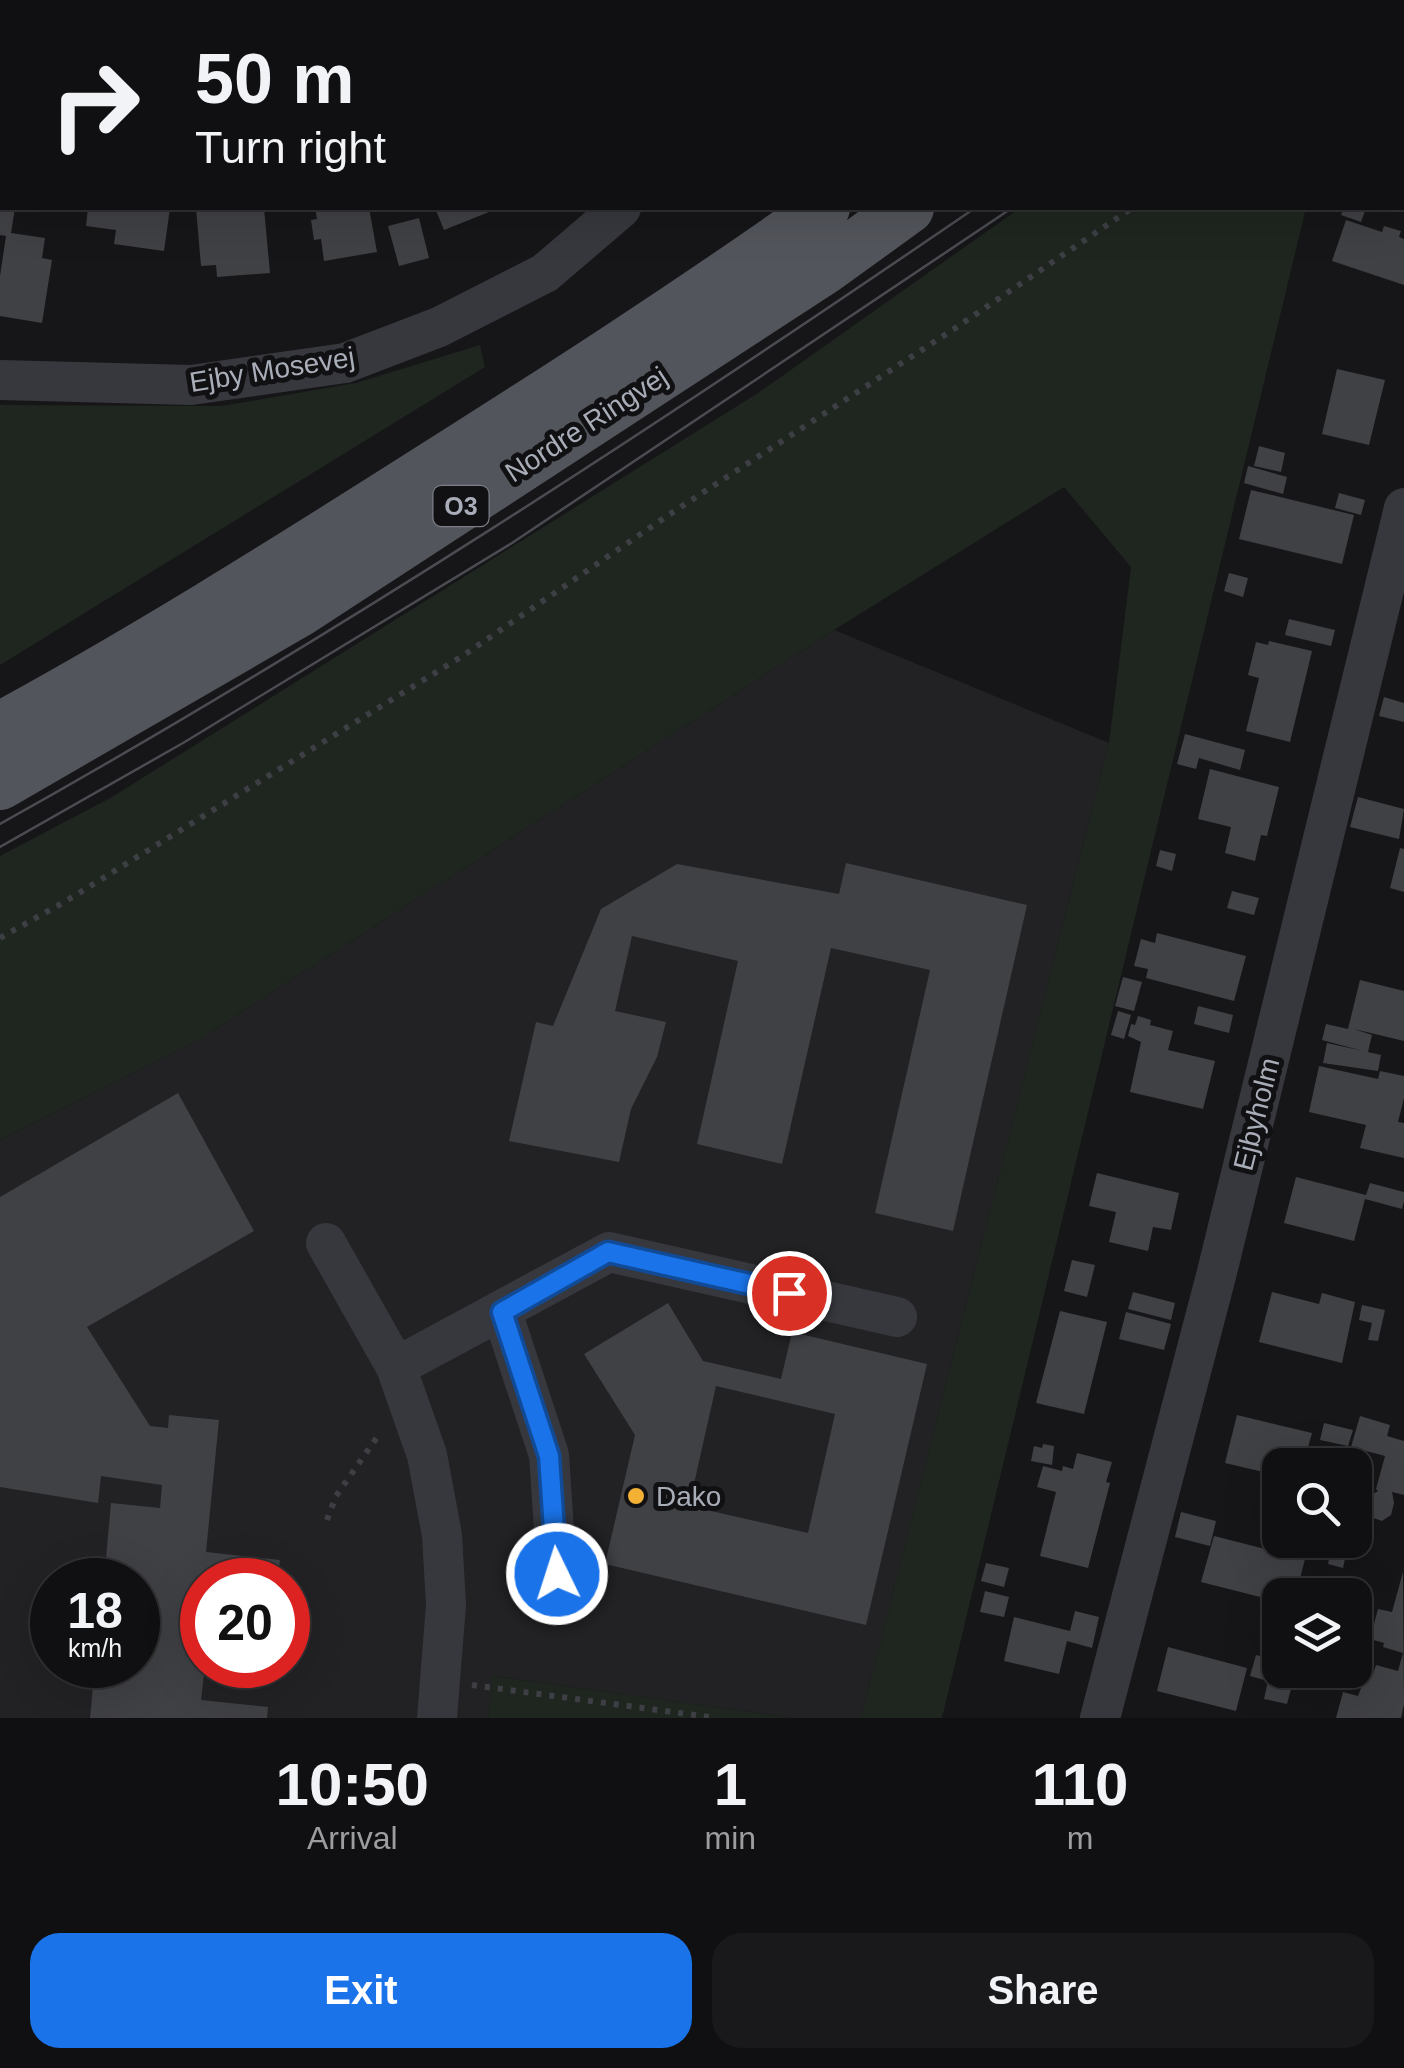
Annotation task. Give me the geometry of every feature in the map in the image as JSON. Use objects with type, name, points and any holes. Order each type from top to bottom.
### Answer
[{"type":"main road","name":"Nordre Ringvej","points":[[0,784],[299,611],[825,268],[905,210]]},
{"type":"main road","name":"Nordre Ringvej","points":[[0,728],[96,676],[268,572],[542,398],[815,211]]},
{"type":"street","name":"Ejby Mosevej","points":[[0,380],[191,385],[344,363],[439,326],[545,273],[619,210]]},
{"type":"street","name":"Ejbyholm","points":[[1100,1718],[1216,1276],[1404,508]]},
{"type":"street","points":[[326,1243],[396,1368],[427,1455],[442,1536],[446,1606],[439,1700]]},
{"type":"street","points":[[396,1368],[608,1252],[897,1317]]},
{"type":"street","points":[[502,1312],[549,1456],[557,1574]]},
{"type":"path","points":[[0,938],[464,655],[1129,210]]},
{"type":"path","points":[[327,1520],[336,1496],[392,1415],[410,1407]]},
{"type":"path","points":[[439,1700],[717,1718]]},
{"type":"shaded area","points":[[1017,210],[1306,210],[942,1718],[861,1718],[1109,743],[1131,567],[1064,487],[834,630],[198,1040],[0,1140],[0,856],[112,797],[758,393]]},
{"type":"shaded area","points":[[480,345],[485,367],[0,665],[0,405],[222,406],[356,383]]},
{"type":"shaded area","points":[[834,630],[1109,743],[861,1718],[792,1718],[494,1676],[488,1718],[0,1718],[0,1140],[198,1040]]},
{"type":"shaded area","points":[[493,1676],[792,1718],[488,1718]]},
{"type":"building","points":[[0,210],[15,210],[11,233],[45,238],[42,258],[52,260],[42,323],[0,316],[6,236],[0,235]]},
{"type":"building","points":[[88,210],[170,210],[164,251],[114,244],[116,230],[86,226]]},
{"type":"building","points":[[196,210],[264,210],[270,273],[217,277],[216,265],[201,266]]},
{"type":"building","points":[[315,210],[369,210],[377,252],[324,261],[321,239],[314,240],[311,220],[317,219]]},
{"type":"building","points":[[436,210],[488,210],[489,212],[444,230]]},
{"type":"building","points":[[1343,210],[1365,210],[1361,222],[1341,215]]},
{"type":"building","points":[[419,218],[429,258],[399,266],[388,226]]},
{"type":"building","points":[[1346,220],[1382,232],[1384,226],[1401,231],[1404,285],[1332,261]]},
{"type":"building","points":[[1337,369],[1385,380],[1369,445],[1322,434]]},
{"type":"building","points":[[1259,446],[1285,453],[1281,472],[1254,466]]},
{"type":"building","points":[[1248,466],[1287,477],[1283,494],[1244,483]]},
{"type":"building","points":[[1251,490],[1354,515],[1342,564],[1239,539]]},
{"type":"building","points":[[1339,493],[1365,500],[1361,515],[1335,508]]},
{"type":"building","points":[[1229,573],[1248,578],[1243,597],[1224,591]]},
{"type":"building","points":[[1289,619],[1335,630],[1331,646],[1285,635]]},
{"type":"building","points":[[1269,641],[1312,651],[1290,742],[1246,731],[1259,678],[1248,675],[1256,642],[1268,645]]},
{"type":"building","points":[[1384,697],[1404,703],[1404,722],[1379,716]]},
{"type":"building","points":[[1185,734],[1245,750],[1240,770],[1199,758],[1196,769],[1177,764]]},
{"type":"building","points":[[1210,769],[1279,787],[1267,836],[1261,835],[1255,861],[1225,853],[1231,827],[1198,819]]},
{"type":"building","points":[[1358,797],[1404,809],[1399,839],[1350,827]]},
{"type":"building","points":[[1400,848],[1404,849],[1404,892],[1390,888]]},
{"type":"building","points":[[1160,850],[1176,854],[1172,871],[1156,866]]},
{"type":"building","points":[[846,863],[1027,905],[953,1231],[875,1213],[930,970],[831,948],[782,1164],[697,1144],[738,961],[632,936],[615,1011],[666,1022],[657,1057],[631,1109],[619,1162],[509,1141],[536,1022],[553,1026],[601,909],[677,864],[839,894]]},
{"type":"building","points":[[1232,891],[1259,898],[1254,915],[1227,908]]},
{"type":"building","points":[[1157,933],[1246,956],[1234,1001],[1146,978],[1148,969],[1134,966],[1141,939],[1155,943]]},
{"type":"building","points":[[1123,977],[1142,982],[1134,1011],[1115,1006]]},
{"type":"building","points":[[1360,980],[1404,991],[1404,1041],[1354,1029],[1372,1035],[1368,1052],[1381,1055],[1378,1071],[1323,1063],[1327,1043],[1363,1051],[1322,1040],[1326,1024],[1348,1029]]},
{"type":"building","points":[[1198,1006],[1233,1015],[1229,1033],[1194,1024]]},
{"type":"building","points":[[1118,1011],[1131,1015],[1124,1039],[1111,1035]]},
{"type":"building","points":[[1138,1016],[1151,1020],[1150,1025],[1173,1031],[1168,1050],[1215,1061],[1203,1109],[1130,1092],[1141,1042],[1128,1036]]},
{"type":"building","points":[[1319,1066],[1378,1079],[1380,1071],[1404,1076],[1398,1122],[1404,1123],[1404,1158],[1360,1148],[1366,1125],[1309,1112]]},
{"type":"building","points":[[178,1093],[254,1231],[87,1327],[150,1426],[168,1428],[169,1415],[219,1420],[206,1552],[262,1558],[180,1558],[180,1688],[202,1688],[201,1700],[268,1707],[267,1718],[90,1718],[93,1688],[160,1688],[160,1558],[106,1558],[111,1503],[160,1508],[162,1485],[101,1476],[98,1503],[0,1487],[0,1197]]},
{"type":"building","points":[[1097,1173],[1179,1193],[1171,1230],[1153,1227],[1148,1251],[1109,1242],[1116,1212],[1089,1206]]},
{"type":"building","points":[[1296,1177],[1366,1195],[1370,1183],[1404,1192],[1402,1209],[1365,1199],[1354,1241],[1284,1223]]},
{"type":"building","points":[[1072,1260],[1095,1265],[1087,1297],[1064,1291]]},
{"type":"building","points":[[1133,1292],[1175,1303],[1171,1320],[1128,1309]]},
{"type":"building","points":[[1272,1292],[1319,1304],[1322,1293],[1355,1302],[1342,1363],[1259,1342]]},
{"type":"building","points":[[668,1303],[703,1361],[781,1379],[792,1332],[927,1364],[866,1625],[605,1564],[635,1435],[584,1354]],"holes":[[[716,1386],[835,1414],[808,1533],[689,1506]]]},
{"type":"building","points":[[1362,1305],[1385,1310],[1378,1341],[1368,1340],[1372,1323],[1359,1320]]},
{"type":"building","points":[[1060,1311],[1107,1322],[1084,1414],[1036,1403]]},
{"type":"building","points":[[1126,1312],[1171,1324],[1164,1350],[1119,1339]]},
{"type":"building","points":[[1237,1415],[1312,1433],[1308,1448],[1262,1448],[1262,1472],[1225,1463]]},
{"type":"building","points":[[1360,1416],[1390,1425],[1387,1436],[1404,1441],[1404,1495],[1392,1492],[1391,1515],[1382,1521],[1372,1517],[1372,1495],[1378,1491],[1385,1456],[1372,1453],[1372,1448],[1351,1447]]},
{"type":"building","points":[[1324,1423],[1353,1430],[1348,1446],[1320,1440]]},
{"type":"building","points":[[1043,1444],[1054,1446],[1052,1465],[1031,1461],[1034,1446],[1042,1448]]},
{"type":"building","points":[[1077,1453],[1112,1462],[1088,1568],[1040,1556],[1056,1492],[1037,1487],[1043,1466],[1062,1471],[1063,1466],[1073,1469]]},
{"type":"building","points":[[1181,1512],[1216,1521],[1210,1546],[1175,1537]]},
{"type":"building","points":[[1214,1536],[1262,1548],[1262,1558],[1305,1559],[1300,1578],[1262,1578],[1262,1597],[1201,1582]]},
{"type":"building","points":[[1329,1558],[1345,1558],[1343,1568],[1328,1564]]},
{"type":"building","points":[[986,1563],[1009,1568],[1004,1587],[981,1581]]},
{"type":"building","points":[[1403,1572],[1404,1704],[1401,1718],[1336,1718],[1343,1692],[1358,1696],[1361,1688],[1372,1688],[1376,1665],[1398,1671],[1403,1653],[1372,1640],[1378,1609],[1392,1612]]},
{"type":"building","points":[[985,1591],[1009,1597],[1004,1617],[980,1612]]},
{"type":"building","points":[[1075,1611],[1099,1617],[1092,1648],[1067,1641],[1059,1674],[1004,1661],[1014,1617],[1070,1631]]},
{"type":"building","points":[[1168,1647],[1247,1668],[1236,1711],[1157,1691]]},
{"type":"building","points":[[1256,1655],[1262,1656],[1262,1679],[1250,1676]]},
{"type":"building","points":[[1266,1688],[1291,1688],[1287,1704],[1264,1699]]},
{"type":"tram line","points":[[0,824],[250,679],[495,527],[972,210]]},
{"type":"tram line","points":[[0,847],[183,743],[512,543],[1009,210]]},
{"type":"place","name":"Dako","points":[[636,1496]]},
{"type":"route","points":[[557,1574],[549,1456],[502,1312],[608,1252],[789,1293]]}]
